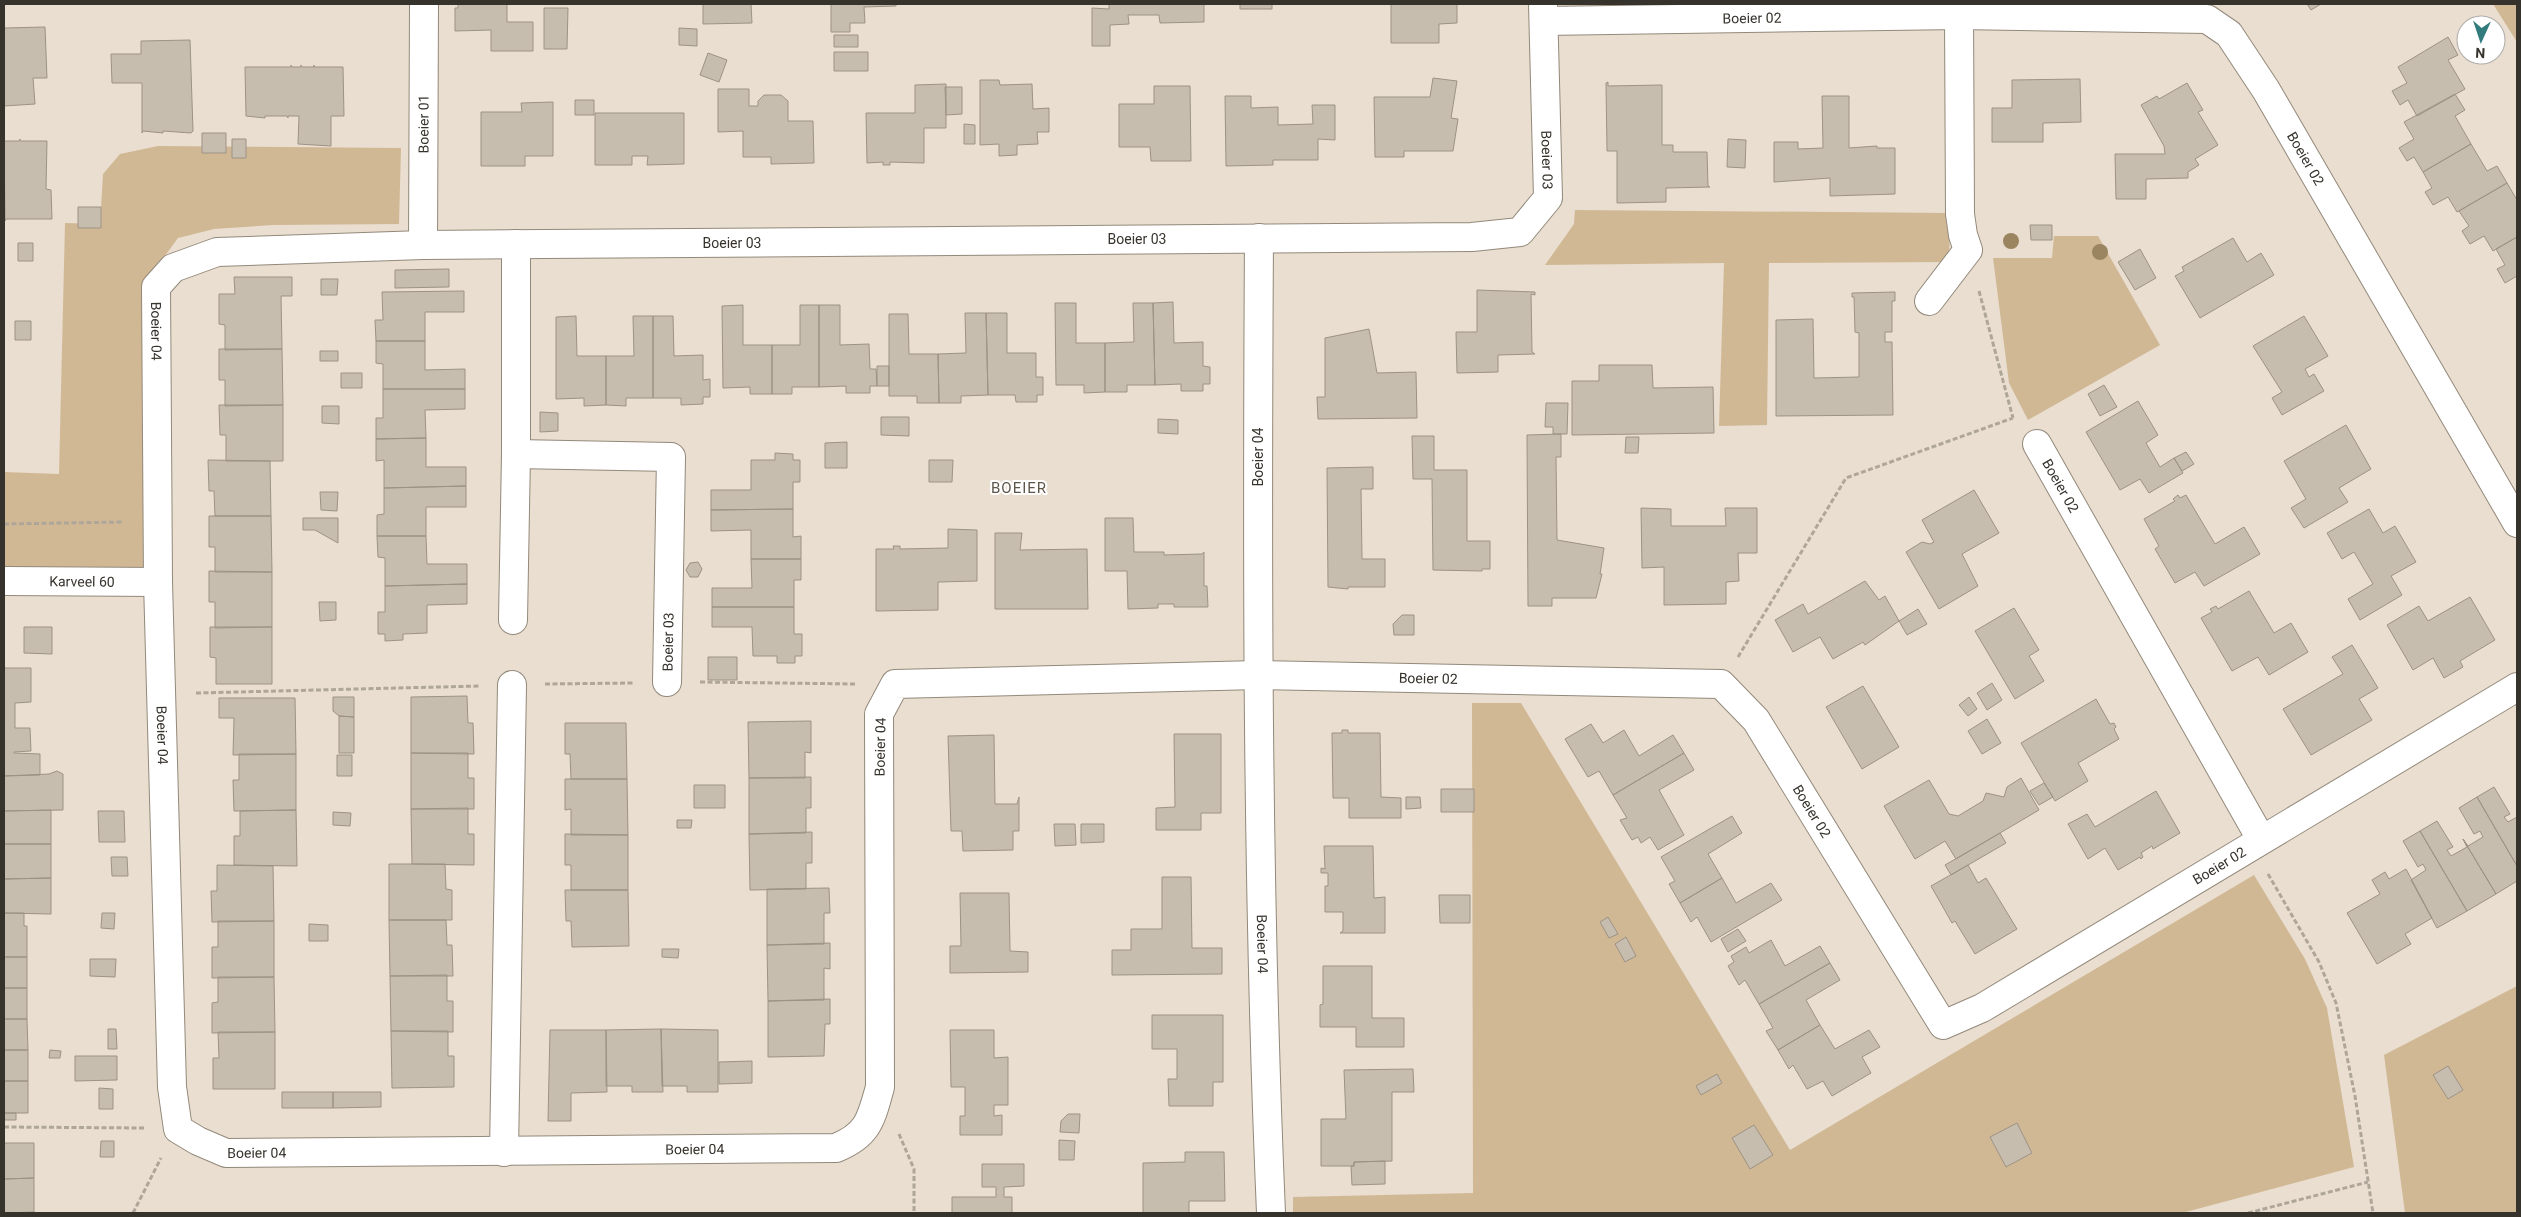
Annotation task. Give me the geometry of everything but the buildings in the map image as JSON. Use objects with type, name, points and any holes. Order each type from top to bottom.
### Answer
[{"type":"street","name":"Boeier 01","points":[[423,245],[424,4]]},
{"type":"street","name":"Boeier 03","points":[[423,245],[1472,237],[1520,232],[1548,198],[1544,12]]},
{"type":"street","name":"Boeier 02","points":[[1544,12],[2207,19],[2229,34],[2266,90],[2517,523]]},
{"type":"street","points":[[1929,301],[1968,250],[1963,235],[1960,214],[1959,15]]},
{"type":"street","name":"Boeier 04","points":[[1259,238],[1258,676],[1267,1116],[1271,1213]]},
{"type":"street","points":[[513,620],[516,454],[516,244]]},
{"type":"street","name":"Boeier 04","points":[[423,245],[217,252],[173,268],[156,287],[160,521],[158,582],[172,1087],[178,1129],[198,1141],[226,1153],[836,1148],[858,1136],[872,1117],[880,1087],[879,714],[895,684],[1258,676]]},
{"type":"street","name":"Boeier 02","points":[[2037,444],[2261,839]]},
{"type":"street","name":"Boeier 03","points":[[516,454],[671,457],[667,682]]},
{"type":"street","name":"Karveel 60","points":[[4,582],[158,582]]},
{"type":"street","name":"Boeier 02","points":[[1258,676],[1722,684],[1756,720],[1943,1024],[1982,1008],[2517,686]]},
{"type":"street","points":[[504,1152],[512,685]]},
{"type":"path","points":[[1968,250],[2014,418],[2037,444]]},
{"type":"path","points":[[1722,684],[1846,478],[2014,418]]},
{"type":"path","points":[[4,524],[160,521]]},
{"type":"path","points":[[2261,839],[2260,860],[2318,962],[2336,1003],[2355,1096],[2373,1213]]},
{"type":"path","points":[[872,1117],[898,1132],[914,1169],[914,1213]]},
{"type":"path","points":[[4,1127],[178,1129]]},
{"type":"path","points":[[133,1213],[153,1171],[178,1129]]},
{"type":"path","points":[[2248,1213],[2368,1182]]},
{"type":"shaded area","points":[[2493,4],[2517,4],[2517,42],[2506,25],[2506,15],[2500,15]]},
{"type":"shaded area","points":[[158,146],[401,148],[399,224],[273,225],[214,229],[178,238],[148,279],[145,571],[4,569],[4,472],[59,474],[65,223],[100,224],[103,174],[120,154]]},
{"type":"shaded area","points":[[1575,210],[1950,213],[1949,262],[1769,263],[1767,425],[1719,426],[1724,263],[1545,265],[1574,224]]},
{"type":"shaded area","points":[[2054,236],[2098,236],[2160,345],[2028,420],[2009,383],[1993,258],[2052,258]]},
{"type":"shaded area","points":[[1472,703],[1521,703],[1790,1150],[2254,875],[2305,959],[2327,1008],[2354,1167],[2182,1213],[1293,1213],[1293,1197],[1473,1193]]},
{"type":"shaded area","points":[[2517,986],[2517,1213],[2405,1213],[2384,1055]]},
{"type":"district","name":"BOEIER","points":[[1019,488]]}]
